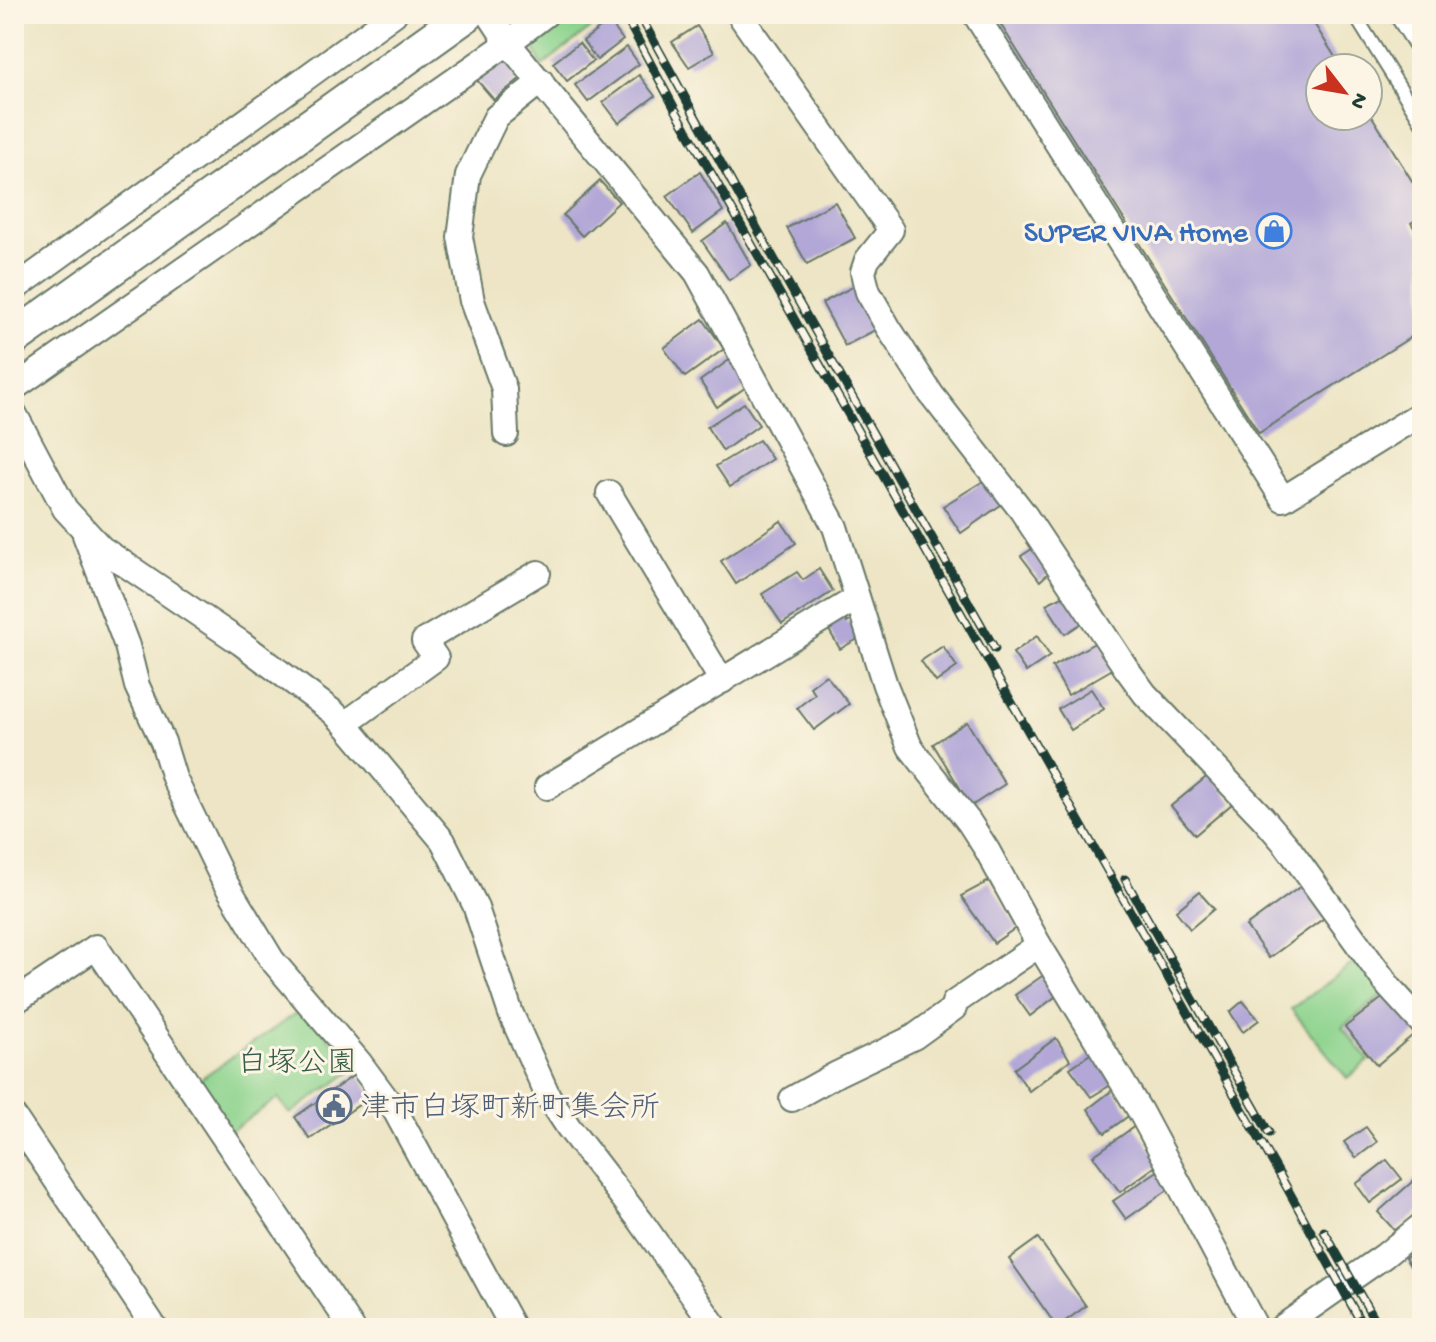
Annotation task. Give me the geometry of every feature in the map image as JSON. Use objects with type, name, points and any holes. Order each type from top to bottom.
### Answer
[{"type":"street","points":[[14,289],[394,14]]},
{"type":"street","points":[[22,332],[467,14]]},
{"type":"street","points":[[489,14],[508,43],[697,273],[835,527],[885,685],[910,747],[987,850],[1039,945],[1140,1111],[1256,1328]]},
{"type":"street","points":[[14,388],[546,14]]},
{"type":"street","points":[[739,14],[891,230],[867,260],[863,272],[865,281],[888,327],[931,394],[1022,511],[1145,694],[1279,837],[1389,987],[1422,1023]]},
{"type":"street","points":[[975,14],[1283,499],[1422,413]]},
{"type":"street","points":[[1402,14],[1422,45]]},
{"type":"street","points":[[506,434],[504,389],[472,301],[460,237],[468,175],[496,117],[541,81]]},
{"type":"street","points":[[14,413],[65,509],[101,548],[241,643],[333,712],[443,841],[475,905],[511,1014],[548,1096],[649,1231],[716,1328]]},
{"type":"street","points":[[609,493],[722,681]]},
{"type":"street","points":[[83,529],[127,646],[137,686],[163,742],[174,778],[223,879],[272,960],[359,1062],[396,1112],[513,1328]]},
{"type":"street","points":[[345,724],[436,658],[424,641],[538,573]]},
{"type":"street","points":[[547,787],[857,598]]},
{"type":"street","points":[[792,1099],[914,1037],[954,1008],[954,1003],[1039,945]]},
{"type":"street","points":[[14,1002],[96,947],[352,1328]]},
{"type":"street","points":[[14,1117],[155,1328]]},
{"type":"street","points":[[1281,1328],[1384,1256],[1422,1225]]},
{"type":"lane","points":[[1354,14],[1422,123]]},
{"type":"green space","points":[[571,14],[609,14],[542,66],[532,44]]},
{"type":"green space","points":[[1359,959],[1385,993],[1342,1027],[1369,1060],[1347,1078],[1291,1009]]},
{"type":"green space","name":"白塚公園","points":[[304,1008],[355,1069],[290,1114],[278,1098],[229,1132],[197,1081]]},
{"type":"building","name":"SUPER VIVA Home","points":[[994,14],[1308,14],[1332,52],[1304,52],[1304,132],[1382,132],[1422,197],[1422,215],[1411,223],[1422,240],[1422,330],[1259,433]]},
{"type":"building","points":[[609,21],[623,40],[597,60],[583,41]]},
{"type":"building","points":[[697,26],[714,52],[689,67],[672,42]]},
{"type":"building","points":[[579,43],[593,61],[567,81],[553,63]]},
{"type":"building","points":[[627,47],[639,64],[588,102],[575,85]]},
{"type":"building","points":[[504,56],[522,77],[494,100],[476,79]]},
{"type":"building","points":[[639,75],[655,96],[619,123],[603,102]]},
{"type":"building","points":[[700,172],[723,211],[693,233],[667,196]]},
{"type":"building","points":[[600,181],[619,202],[582,236],[563,215]]},
{"type":"building","points":[[835,202],[855,238],[807,264],[787,228]]},
{"type":"building","points":[[727,223],[751,265],[729,280],[702,241]]},
{"type":"building","points":[[854,286],[877,329],[845,346],[822,303]]},
{"type":"building","points":[[703,319],[724,349],[685,377],[664,348]]},
{"type":"building","points":[[732,358],[749,385],[717,407],[700,381]]},
{"type":"building","points":[[744,403],[759,425],[723,451],[707,427]]},
{"type":"building","points":[[759,440],[772,459],[730,487],[716,466]]},
{"type":"building","points":[[985,480],[1002,504],[961,533],[943,506]]},
{"type":"building","points":[[781,521],[796,543],[736,584],[721,561]]},
{"type":"building","points":[[1040,544],[1055,567],[1040,581],[1021,556]]},
{"type":"building","points":[[819,569],[833,591],[782,624],[762,594],[797,572],[803,580]]},
{"type":"building","points":[[1067,594],[1085,621],[1065,634],[1046,604]]},
{"type":"building","points":[[843,615],[847,623],[853,619],[863,636],[840,649],[826,625]]},
{"type":"building","points":[[1037,636],[1050,656],[1026,672],[1013,653]]},
{"type":"building","points":[[1100,640],[1116,667],[1068,695],[1052,667]]},
{"type":"building","points":[[943,646],[957,667],[936,682],[921,661]]},
{"type":"building","points":[[826,675],[849,704],[814,730],[797,708],[815,694],[810,687]]},
{"type":"building","points":[[1091,689],[1104,709],[1071,730],[1058,709]]},
{"type":"building","points":[[967,722],[1005,784],[971,806],[933,744]]},
{"type":"building","points":[[1210,774],[1233,803],[1195,835],[1171,806]]},
{"type":"building","points":[[989,881],[1017,927],[994,943],[961,896]]},
{"type":"building","points":[[1308,881],[1331,913],[1269,958],[1246,926]]},
{"type":"building","points":[[1199,892],[1214,909],[1190,929],[1176,911]]},
{"type":"building","points":[[1045,974],[1060,993],[1030,1016],[1015,995]]},
{"type":"building","points":[[1386,995],[1418,1031],[1377,1065],[1345,1027]]},
{"type":"building","points":[[1243,1001],[1259,1020],[1243,1032],[1230,1012]]},
{"type":"building","points":[[1056,1038],[1070,1060],[1029,1091],[1014,1069]]},
{"type":"building","points":[[1093,1052],[1114,1083],[1091,1097],[1070,1068]]},
{"type":"building","name":"津市白塚町新町集会所","points":[[357,1073],[373,1095],[310,1139],[295,1117]]},
{"type":"building","points":[[1114,1089],[1131,1114],[1105,1133],[1088,1109]]},
{"type":"building","points":[[1135,1126],[1160,1163],[1120,1192],[1093,1156]]},
{"type":"building","points":[[1366,1127],[1377,1142],[1356,1158],[1344,1142]]},
{"type":"building","points":[[1387,1160],[1402,1179],[1370,1203],[1356,1184]]},
{"type":"building","points":[[1159,1170],[1172,1187],[1126,1219],[1113,1201]]},
{"type":"building","points":[[1421,1174],[1422,1210],[1395,1231],[1378,1212]]},
{"type":"building","points":[[1038,1238],[1086,1306],[1057,1327],[1009,1259]]},
{"type":"building","points":[[1422,1248],[1422,1271],[1416,1275],[1405,1258]]},
{"type":"railway","points":[[624,14],[1364,1328]]},
{"type":"railway","points":[[639,14],[995,649]]},
{"type":"railway","points":[[1125,879],[1269,1133]]},
{"type":"railway","points":[[1324,1231],[1379,1328]]},
{"type":"place","name":"SUPER VIVA Home","points":[[1274,231]]},
{"type":"place","name":"津市白塚町新町集会所","points":[[334,1106]]}]
